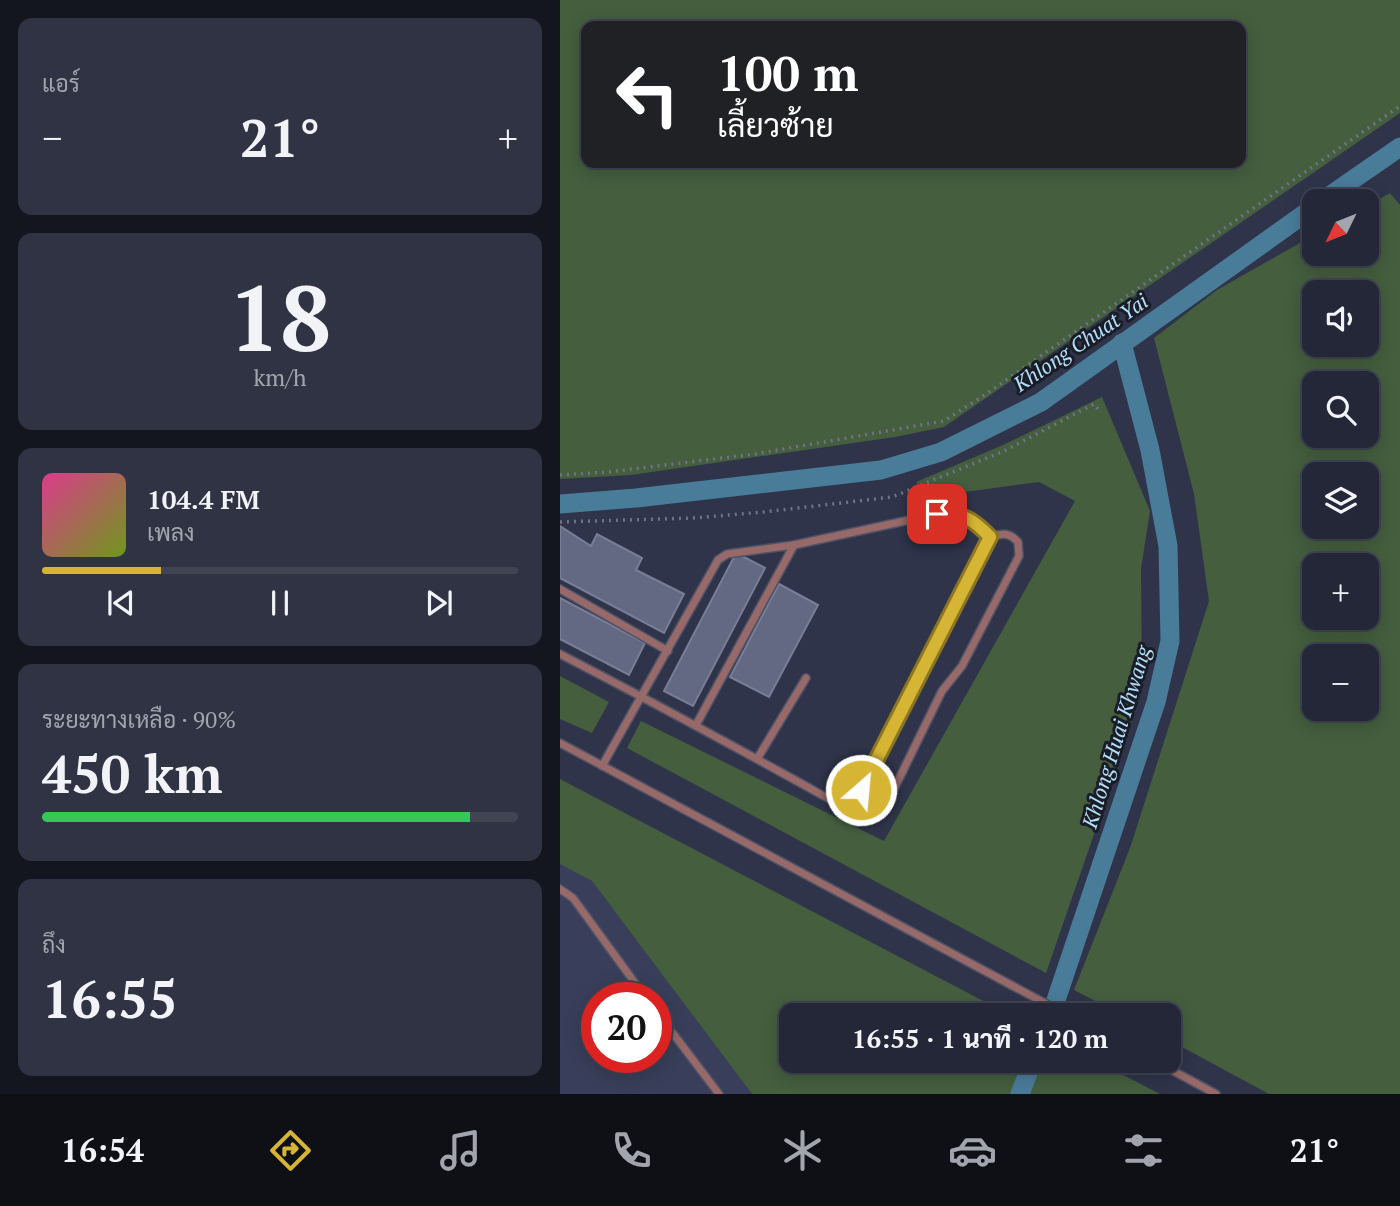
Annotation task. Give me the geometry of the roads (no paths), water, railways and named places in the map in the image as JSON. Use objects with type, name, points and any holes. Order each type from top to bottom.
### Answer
[{"type":"lane","points":[[602,766],[718,560],[727,554],[794,545],[937,514],[956,514],[974,520],[990,537]]},
{"type":"lane","points":[[560,654],[696,724],[831,800],[846,802],[859,795],[861,790],[990,537],[1002,533],[1012,535],[1018,542],[1018,556],[962,666],[942,691],[893,791],[886,797],[877,797],[861,790]]},
{"type":"lane","points":[[696,724],[794,545]]},
{"type":"lane","points":[[560,589],[668,651]]},
{"type":"lane","points":[[757,759],[806,678]]},
{"type":"lane","points":[[560,743],[1044,1003]]},
{"type":"lane","points":[[560,889],[572,898],[634,982]]},
{"type":"lane","points":[[672,1032],[719,1094]]},
{"type":"lane","points":[[1177,1073],[1216,1094]]},
{"type":"waterway","name":"Khlong Chuat Yai","points":[[1339,189],[1400,147]]},
{"type":"waterway","name":"Khlong Chuat Yai","points":[[560,504],[881,470],[941,452],[1041,402],[1302,216]]},
{"type":"waterway","name":"Khlong Huai Khwang","points":[[1055,1003],[1156,702],[1170,641],[1168,546],[1150,450],[1122,343]]},
{"type":"waterway","name":"Khlong Huai Khwang","points":[[1020,1094],[1028,1073]]}]
